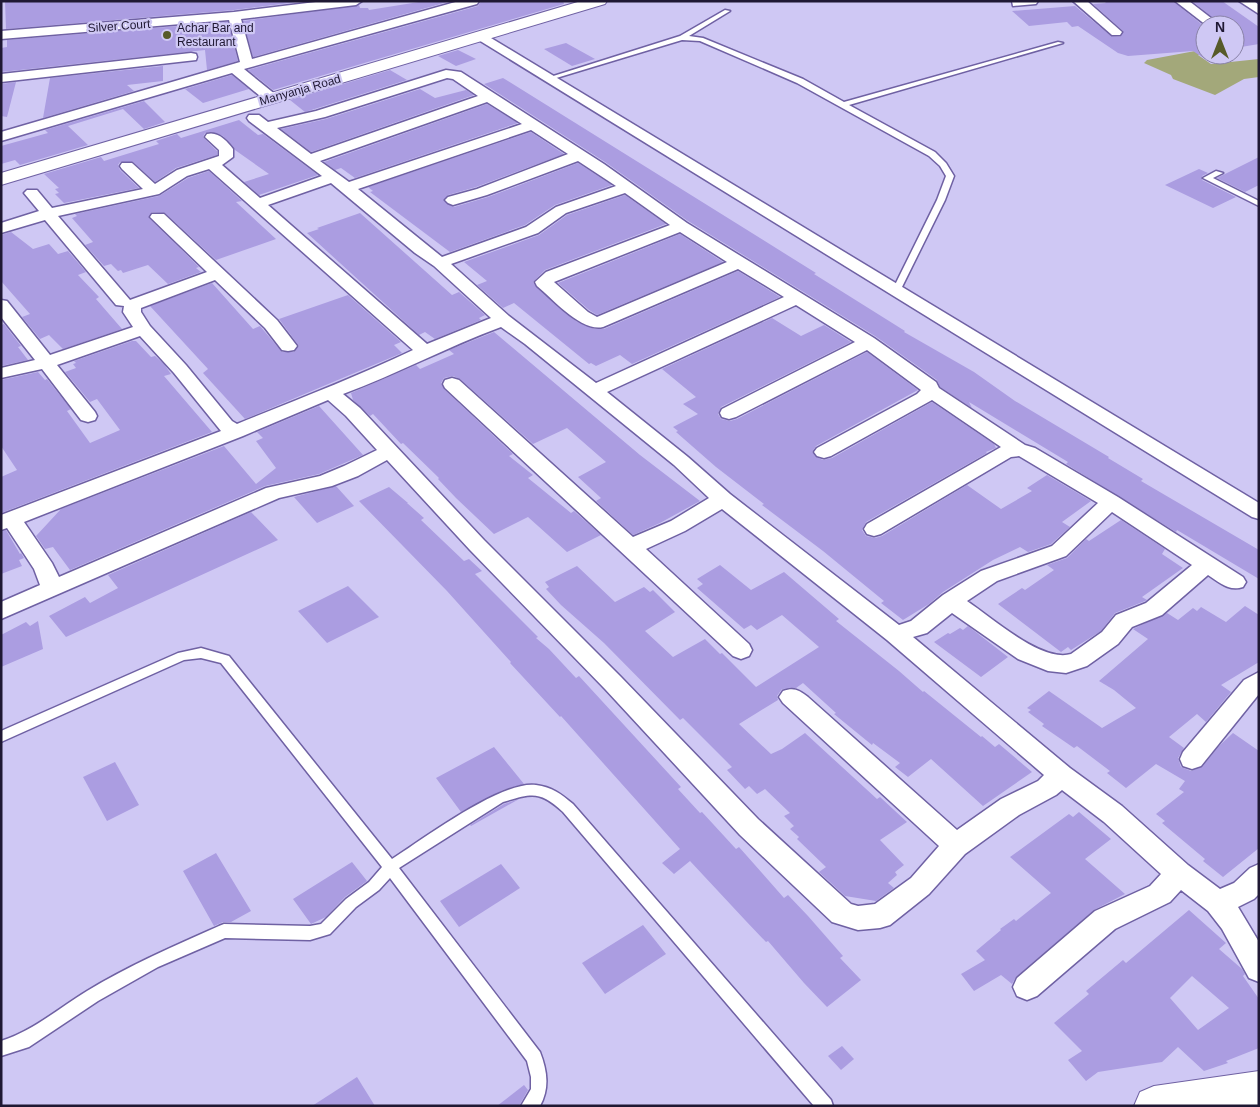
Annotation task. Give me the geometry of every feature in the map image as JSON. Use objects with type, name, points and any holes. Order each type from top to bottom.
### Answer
[{"type":"main road","name":"Manyanja Road","points":[[1,179],[599,1]]},
{"type":"main road","points":[[1154,1106],[1259,1090]]},
{"type":"street","name":"Silver Court","points":[[1,35],[234,16],[356,1]]},
{"type":"street","points":[[1,136],[473,1]]},
{"type":"street","points":[[1017,3],[1032,1]]},
{"type":"street","points":[[1079,1],[1116,32]]},
{"type":"street","points":[[1181,1],[1200,15]]},
{"type":"street","points":[[1246,1],[1259,10]]},
{"type":"street","points":[[234,16],[241,66],[271,98]]},
{"type":"street","points":[[481,36],[1259,512]]},
{"type":"street","points":[[1,78],[191,57]]},
{"type":"street","points":[[1018,450],[931,391],[921,378],[868,342],[681,226],[456,75],[446,74],[320,114],[260,122],[440,263],[503,320],[680,461],[722,500],[895,634],[1062,774],[1113,814],[1179,873],[1218,903],[1232,920],[1259,969]]},
{"type":"street","points":[[308,160],[488,97]]},
{"type":"street","points":[[257,204],[340,183],[533,126]]},
{"type":"street","points":[[1,228],[50,213],[154,191],[182,173],[221,161],[227,153],[226,148],[212,137]]},
{"type":"street","points":[[453,200],[482,192],[579,156]]},
{"type":"street","points":[[212,164],[426,352]]},
{"type":"street","points":[[127,166],[154,191]]},
{"type":"street","points":[[440,263],[532,230],[561,210],[627,188]]},
{"type":"street","points":[[32,193],[50,213],[54,223],[122,301]]},
{"type":"street","points":[[158,216],[271,324],[288,346]]},
{"type":"street","points":[[681,226],[552,276],[543,282],[582,316],[597,323],[740,262]]},
{"type":"street","points":[[217,274],[133,305],[132,312],[143,329],[180,369],[225,425],[236,432]]},
{"type":"street","points":[[594,391],[728,331],[796,298]]},
{"type":"street","points":[[1,305],[88,416]]},
{"type":"street","points":[[52,587],[44,568],[7,521],[236,432],[330,392],[371,377],[449,340],[503,320]]},
{"type":"street","points":[[4,373],[47,362],[143,329]]},
{"type":"street","points":[[730,413],[868,342]]},
{"type":"street","points":[[452,384],[741,650]]},
{"type":"street","points":[[824,452],[924,398],[931,391]]},
{"type":"street","points":[[330,392],[353,412],[477,545],[613,683],[749,827],[842,913],[858,918],[880,916],[920,886],[956,846],[1010,807],[1047,788],[1062,774]]},
{"type":"street","points":[[874,528],[1006,452],[1018,450],[1028,452],[1111,502],[1236,582]]},
{"type":"street","points":[[1,611],[52,587],[147,549],[273,493],[325,481],[351,472],[390,451]]},
{"type":"street","points":[[630,547],[678,526],[722,500]]},
{"type":"street","points":[[895,634],[919,627],[951,600],[989,576],[1059,551],[1111,502]]},
{"type":"street","points":[[951,600],[1026,653],[1048,662],[1066,664],[1079,660],[1110,638],[1124,620],[1154,609],[1207,564]]},
{"type":"street","points":[[1192,759],[1252,686],[1259,681]]},
{"type":"street","points":[[790,697],[815,716],[845,746],[930,820],[956,846]]},
{"type":"street","points":[[1027,987],[1105,920],[1160,894],[1179,873]]},
{"type":"street","points":[[1218,903],[1244,891],[1259,876]]},
{"type":"lane","points":[[551,78],[682,38],[727,11]]},
{"type":"lane","points":[[682,38],[701,39],[800,81],[932,154],[943,165],[950,176],[941,200],[897,290]]},
{"type":"lane","points":[[842,105],[1060,43]]},
{"type":"lane","points":[[1219,173],[1208,178],[1259,204]]},
{"type":"lane","points":[[1,737],[182,656],[201,653],[216,655],[225,659],[390,867],[534,1057],[540,1085],[536,1099],[529,1106]]},
{"type":"lane","points":[[1,1049],[24,1042],[93,996],[153,962],[224,931],[310,933],[325,929],[351,903],[374,886],[390,867],[499,798],[521,791],[535,790],[552,794],[575,815],[825,1106]]},
{"type":"green space","points":[[1195,51],[1195,65],[1245,65],[1245,60],[1259,59],[1259,77],[1244,79],[1215,95],[1173,79],[1171,75],[1144,63],[1147,60]]},
{"type":"building","points":[[5,1],[306,1],[234,10],[6,29]]},
{"type":"building","points":[[425,1],[451,1],[253,57],[243,21],[359,5],[360,8],[368,8],[369,10]]},
{"type":"building","points":[[481,1],[563,1],[564,4],[273,90],[248,70],[478,6]]},
{"type":"building","points":[[1104,1],[1173,1],[1195,19],[1195,52],[1128,56],[1118,53],[1078,26],[1072,27],[1067,22],[1029,26],[1012,11],[1075,6],[1111,36],[1120,37],[1123,31],[1093,4],[1106,3]]},
{"type":"building","points":[[1192,1],[1222,1],[1242,15],[1210,15]]},
{"type":"building","points":[[1245,17],[1259,27],[1259,44],[1245,46]]},
{"type":"building","points":[[228,22],[238,61],[207,70],[205,50],[1,72],[1,48],[7,47],[7,40]]},
{"type":"building","points":[[566,43],[595,59],[572,66],[544,49]]},
{"type":"building","points":[[458,50],[476,59],[456,66],[438,56]]},
{"type":"building","points":[[163,66],[163,81],[127,85],[134,91],[43,118],[50,78]]},
{"type":"building","points":[[390,70],[407,80],[305,112],[290,100]]},
{"type":"building","points":[[232,75],[249,89],[203,103],[185,89]]},
{"type":"building","points":[[503,78],[816,273],[814,274],[904,332],[974,372],[1015,401],[1109,457],[1143,479],[1141,481],[1259,550],[1259,579],[1177,530],[1176,532],[1066,464],[1068,462],[969,402],[972,408],[940,387],[937,380],[875,336],[688,221],[605,162],[484,84]]},
{"type":"building","points":[[16,82],[7,117],[1,116],[1,84]]},
{"type":"building","points":[[420,89],[435,98],[466,90],[474,95],[311,152],[281,129],[326,119]]},
{"type":"building","points":[[144,101],[165,122],[144,129],[123,109],[68,126],[88,145],[20,165],[15,160],[1,164],[1,146],[48,133],[45,130]]},
{"type":"building","points":[[487,104],[518,123],[355,178],[341,168],[335,170],[324,162]]},
{"type":"building","points":[[239,120],[258,135],[263,134],[318,175],[259,195],[244,182],[269,174],[235,150],[223,136],[211,132],[205,133],[203,137],[217,151],[217,155],[176,168],[155,182],[133,162],[120,162],[118,165],[120,170],[139,188],[64,203],[55,194],[59,193],[55,189],[59,188],[44,174],[101,157],[104,161],[159,144],[156,141],[177,134],[181,138]]},
{"type":"building","points":[[531,132],[564,154],[476,187],[448,195],[444,201],[454,207],[488,197],[578,163],[612,185],[555,205],[525,225],[450,252],[370,192],[373,191],[368,187]]},
{"type":"building","points":[[1259,157],[1259,185],[1245,192],[1217,178]]},
{"type":"building","points":[[1199,169],[1208,173],[1202,176],[1202,180],[1236,197],[1213,208],[1165,185]]},
{"type":"building","points":[[209,171],[242,201],[236,202],[276,239],[216,260],[165,213],[152,212],[149,218],[199,267],[196,268],[201,272],[168,284],[148,265],[123,273],[111,264],[104,266],[85,245],[93,242],[72,218],[77,216],[75,214],[159,196],[188,178]]},
{"type":"building","points":[[625,195],[666,224],[545,270],[533,282],[536,287],[576,321],[594,329],[604,329],[738,271],[780,297],[632,364],[620,355],[596,366],[591,363],[589,364],[514,303],[503,308],[477,285],[487,281],[464,262],[539,235],[567,215]]},
{"type":"building","points":[[360,213],[452,295],[459,292],[485,315],[479,318],[481,320],[435,339],[425,332],[419,335],[307,233]]},
{"type":"building","points":[[11,232],[33,249],[49,244],[58,254],[68,251],[86,272],[78,275],[99,297],[96,299],[122,329],[63,349],[49,335],[40,339],[22,317],[30,314],[1,281],[1,235]]},
{"type":"building","points":[[680,234],[723,262],[597,315],[558,283]]},
{"type":"building","points":[[212,283],[253,329],[260,326],[282,352],[294,352],[299,346],[279,319],[348,295],[401,342],[394,345],[402,353],[245,419],[203,373],[208,369],[150,306]]},
{"type":"building","points":[[772,318],[801,336],[824,325],[851,342],[721,407],[718,414],[721,419],[730,421],[737,419],[867,352],[918,390],[816,446],[812,452],[816,457],[823,460],[832,458],[932,402],[994,444],[996,448],[866,522],[862,530],[866,536],[875,538],[882,536],[967,485],[1001,509],[1032,491],[1027,488],[1047,475],[1091,501],[1062,522],[1070,527],[1051,544],[1028,552],[1020,547],[993,560],[903,620],[881,603],[884,601],[823,551],[716,467],[676,432],[678,431],[673,427],[698,414],[683,404],[696,397],[662,369]]},
{"type":"building","points":[[4,324],[21,346],[18,347],[28,360],[1,366],[1,325]]},
{"type":"building","points":[[494,332],[640,455],[700,501],[660,523],[633,535],[596,501],[601,498],[578,477],[606,462],[567,428],[533,444],[460,379],[453,376],[444,378],[441,383],[444,389],[513,454],[509,456],[533,475],[528,478],[571,513],[574,511],[601,535],[567,552],[528,517],[494,534],[403,443],[401,444],[373,414],[370,416],[353,400],[351,393],[416,365],[420,369],[454,354],[449,350]]},
{"type":"building","points":[[136,341],[151,357],[155,356],[164,364],[171,374],[164,376],[212,432],[1,513],[1,477],[17,470],[1,446],[1,380],[38,372],[45,380],[47,379],[71,409],[67,411],[90,443],[120,430],[97,399],[90,402],[65,372],[76,368],[73,364],[76,363],[74,361]]},
{"type":"building","points":[[319,406],[363,455],[319,474],[265,486],[70,570],[53,547],[45,549],[36,536],[61,509],[224,446],[256,484],[276,468],[256,441],[263,438],[257,432]]},
{"type":"building","points":[[336,486],[354,506],[317,523],[294,497]]},
{"type":"building","points":[[389,487],[424,518],[421,520],[464,561],[469,559],[482,571],[475,574],[576,678],[579,676],[681,787],[678,789],[700,813],[702,812],[736,849],[739,847],[784,898],[788,895],[808,916],[843,956],[840,958],[861,980],[827,1007],[768,941],[766,942],[690,861],[674,874],[662,863],[680,849],[561,716],[510,663],[447,591],[359,501]]},
{"type":"building","points":[[251,512],[278,540],[66,637],[49,616],[85,597],[90,603],[118,588],[108,575]]},
{"type":"building","points":[[1121,520],[1165,549],[1162,554],[1183,568],[1142,597],[1147,600],[1115,613],[1101,631],[1071,650],[1068,647],[1061,652],[998,604],[1022,588],[1025,590],[1054,570],[1047,565],[1067,558],[1086,539],[1089,541]]},
{"type":"building","points":[[6,530],[24,558],[19,560],[22,566],[1,574],[1,532]]},
{"type":"building","points":[[720,565],[751,590],[784,572],[839,619],[836,621],[923,692],[995,747],[999,744],[1032,772],[983,806],[931,759],[908,777],[895,767],[900,763],[873,743],[872,745],[834,714],[836,713],[803,683],[796,688],[782,689],[777,696],[778,700],[739,724],[771,754],[782,749],[805,733],[877,799],[880,797],[907,822],[880,840],[904,865],[895,872],[897,875],[888,883],[894,888],[876,901],[845,896],[819,872],[826,867],[797,839],[799,837],[790,829],[794,826],[784,816],[790,813],[765,789],[757,794],[749,786],[745,789],[727,770],[732,767],[683,718],[680,720],[604,643],[561,605],[546,589],[549,587],[545,582],[577,566],[615,602],[644,587],[650,592],[653,590],[675,612],[645,631],[673,657],[705,639],[756,687],[819,647],[782,615],[757,630],[751,625],[744,629],[697,588],[703,584],[697,579]]},
{"type":"building","points":[[348,586],[379,617],[327,643],[298,611]]},
{"type":"building","points":[[1245,606],[1259,615],[1259,662],[1221,685],[1231,692],[1206,722],[1197,714],[1169,737],[1184,748],[1178,758],[1181,767],[1191,771],[1202,767],[1219,746],[1233,733],[1259,751],[1259,848],[1223,877],[1203,861],[1205,859],[1162,823],[1165,821],[1156,814],[1184,792],[1179,789],[1185,781],[1156,764],[1126,788],[1107,773],[1110,771],[1077,746],[1074,748],[1042,726],[1044,724],[1028,712],[1031,710],[1027,708],[1049,691],[1102,728],[1136,708],[1114,690],[1099,681],[1148,639],[1133,629],[1167,613],[1178,620],[1193,608],[1197,611],[1201,607],[1226,622]]},
{"type":"building","points":[[38,621],[43,649],[1,667],[1,635],[26,622],[30,626]]},
{"type":"building","points":[[968,626],[1008,657],[981,677],[934,642],[948,633],[950,634],[960,628],[963,630]]},
{"type":"building","points":[[494,747],[524,784],[503,790],[461,812],[436,778]]},
{"type":"building","points":[[115,762],[139,805],[107,821],[83,777]]},
{"type":"building","points":[[519,799],[471,826],[470,825],[504,804]]},
{"type":"building","points":[[1079,812],[1111,839],[1085,859],[1125,894],[1094,910],[1016,977],[1012,984],[1001,975],[974,991],[961,974],[985,960],[976,951],[1000,929],[1014,919],[1016,921],[1051,893],[1010,857],[1069,814],[1073,817]]},
{"type":"building","points":[[216,853],[251,911],[231,922],[223,922],[214,926],[183,871]]},
{"type":"building","points":[[352,862],[367,881],[345,897],[326,917],[311,924],[293,899]]},
{"type":"building","points":[[501,864],[520,888],[459,927],[440,901]]},
{"type":"building","points":[[1189,910],[1226,943],[1219,949],[1242,969],[1245,974],[1243,976],[1259,999],[1259,1048],[1226,1061],[1228,1063],[1204,1071],[1178,1047],[1162,1062],[1098,1072],[1086,1081],[1068,1060],[1082,1051],[1054,1023],[1089,994],[1086,991],[1123,960],[1126,963]],"holes":[[[1192,976],[1229,1008],[1198,1030],[1170,998]]]},
{"type":"building","points":[[643,925],[666,954],[605,994],[582,963]]},
{"type":"building","points":[[842,1046],[854,1059],[841,1070],[828,1056]]},
{"type":"building","points":[[357,1077],[375,1106],[312,1106]]},
{"type":"building","points":[[524,1085],[528,1090],[519,1106],[497,1106]]},
{"type":"place","name":"Achar Bar and Restaurant","points":[[167,35]]}]
